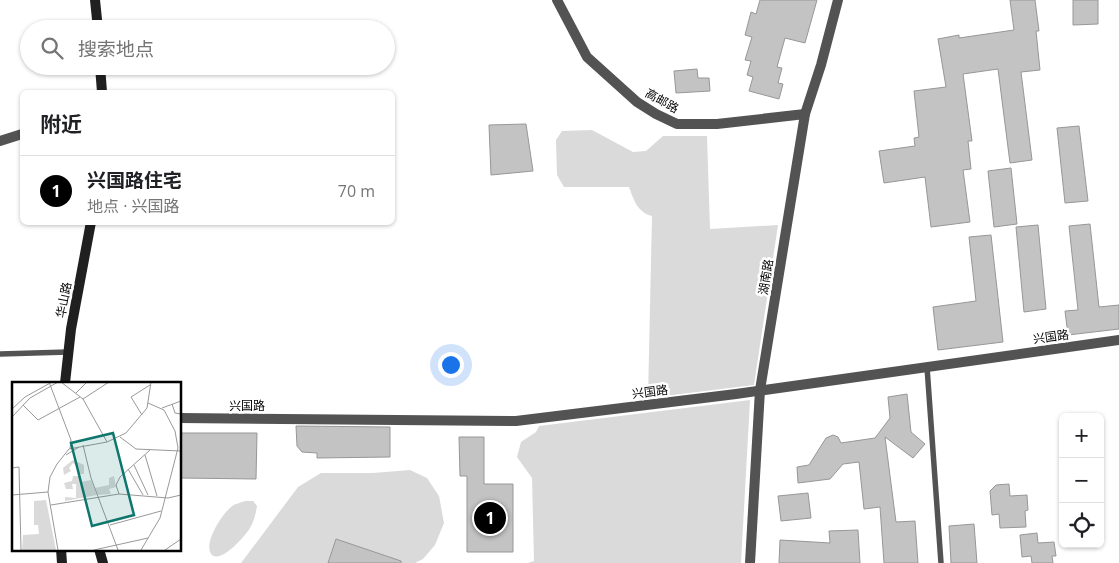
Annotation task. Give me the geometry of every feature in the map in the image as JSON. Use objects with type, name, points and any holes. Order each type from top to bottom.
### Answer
[{"type":"main road","points":[[95,0],[97,20]]},
{"type":"main road","points":[[101,75],[102,90]]},
{"type":"main road","name":"华山路","points":[[65,382],[71,329],[90,225]]},
{"type":"main road","points":[[61,550],[62,563]]},
{"type":"main road","points":[[99,550],[104,563]]},
{"type":"street","name":"高邮路","points":[[557,0],[587,57],[637,102],[677,124],[718,124],[805,114]]},
{"type":"street","name":"湖南路","points":[[750,563],[760,390],[805,114],[838,0]]},
{"type":"street","points":[[0,141],[20,135]]},
{"type":"street","name":"兴国路","points":[[181,418],[516,421],[760,390],[1119,340]]},
{"type":"lane","points":[[0,354],[68,352]]},
{"type":"lane","points":[[927,367],[941,563]]},
{"type":"shaded area","points":[[592,130],[633,152],[646,151],[663,136],[707,136],[710,229],[778,225],[754,385],[648,398],[652,216],[639,208],[629,187],[564,187],[557,175],[556,140],[562,131]]},
{"type":"shaded area","points":[[750,400],[741,563],[528,563],[534,561],[532,478],[517,457],[521,442],[536,432],[539,426]]},
{"type":"shaded area","points":[[410,470],[427,478],[439,496],[444,523],[435,545],[423,559],[415,563],[380,563],[382,555],[336,539],[328,563],[241,563],[298,487],[321,473],[373,473]]},
{"type":"shaded area","points":[[245,501],[253,501],[257,506],[250,528],[227,552],[216,556],[212,555],[209,544],[218,523],[232,506]]},
{"type":"building","points":[[760,0],[817,0],[805,43],[785,38],[777,67],[782,68],[778,83],[783,84],[779,99],[749,91],[753,77],[747,75],[751,61],[745,60],[752,37],[745,35],[751,12],[756,14]]},
{"type":"building","points":[[1010,0],[1035,0],[1039,31],[1036,31],[1040,70],[1021,72],[1032,160],[1010,163],[998,69],[963,74],[972,141],[968,141],[971,169],[963,170],[970,222],[931,227],[925,177],[884,183],[879,151],[915,146],[914,138],[919,137],[914,91],[946,87],[938,39],[959,35],[959,38],[1014,30]]},
{"type":"building","points":[[1073,0],[1098,0],[1098,24],[1073,25]]},
{"type":"building","points":[[697,69],[698,78],[709,78],[710,91],[676,93],[674,71]]},
{"type":"building","points":[[526,124],[533,171],[491,175],[489,125]]},
{"type":"building","points":[[1079,126],[1088,201],[1065,203],[1057,128]]},
{"type":"building","points":[[1011,168],[1017,224],[994,227],[988,171]]},
{"type":"building","points":[[1090,224],[1099,307],[1119,305],[1119,329],[1068,335],[1065,311],[1078,310],[1069,226]]},
{"type":"building","points":[[1038,225],[1046,309],[1024,312],[1016,227]]},
{"type":"building","points":[[991,235],[1003,342],[938,350],[933,307],[976,301],[969,237]]},
{"type":"building","points":[[907,394],[911,432],[925,444],[913,458],[885,437],[896,522],[915,521],[918,563],[884,563],[880,507],[864,509],[859,462],[843,464],[830,479],[798,483],[797,467],[809,465],[826,438],[833,435],[838,437],[841,443],[875,438],[890,418],[888,397]]},
{"type":"building","points":[[296,426],[390,427],[390,457],[317,458],[317,453],[302,452],[297,446]]},
{"type":"building","points":[[181,433],[257,433],[256,479],[181,478]]},
{"type":"building","points":[[459,437],[484,437],[484,484],[513,484],[513,552],[467,552],[467,476],[460,476]]},
{"type":"building","points":[[1009,484],[1010,496],[1027,495],[1026,527],[1000,528],[999,514],[992,515],[990,491],[996,485]]},
{"type":"building","points":[[808,493],[811,518],[781,521],[778,496]]},
{"type":"building","points":[[974,524],[977,563],[951,563],[949,526]]},
{"type":"building","points":[[858,530],[860,563],[779,563],[780,540],[830,543],[829,531]]},
{"type":"building","points":[[1037,533],[1038,543],[1054,542],[1056,556],[1052,556],[1053,563],[1032,563],[1031,556],[1022,557],[1020,535]]},
{"type":"building","points":[[336,539],[401,561],[401,563],[328,563]]},
{"type":"place","name":"兴国路住宅","points":[[490,518]]}]
